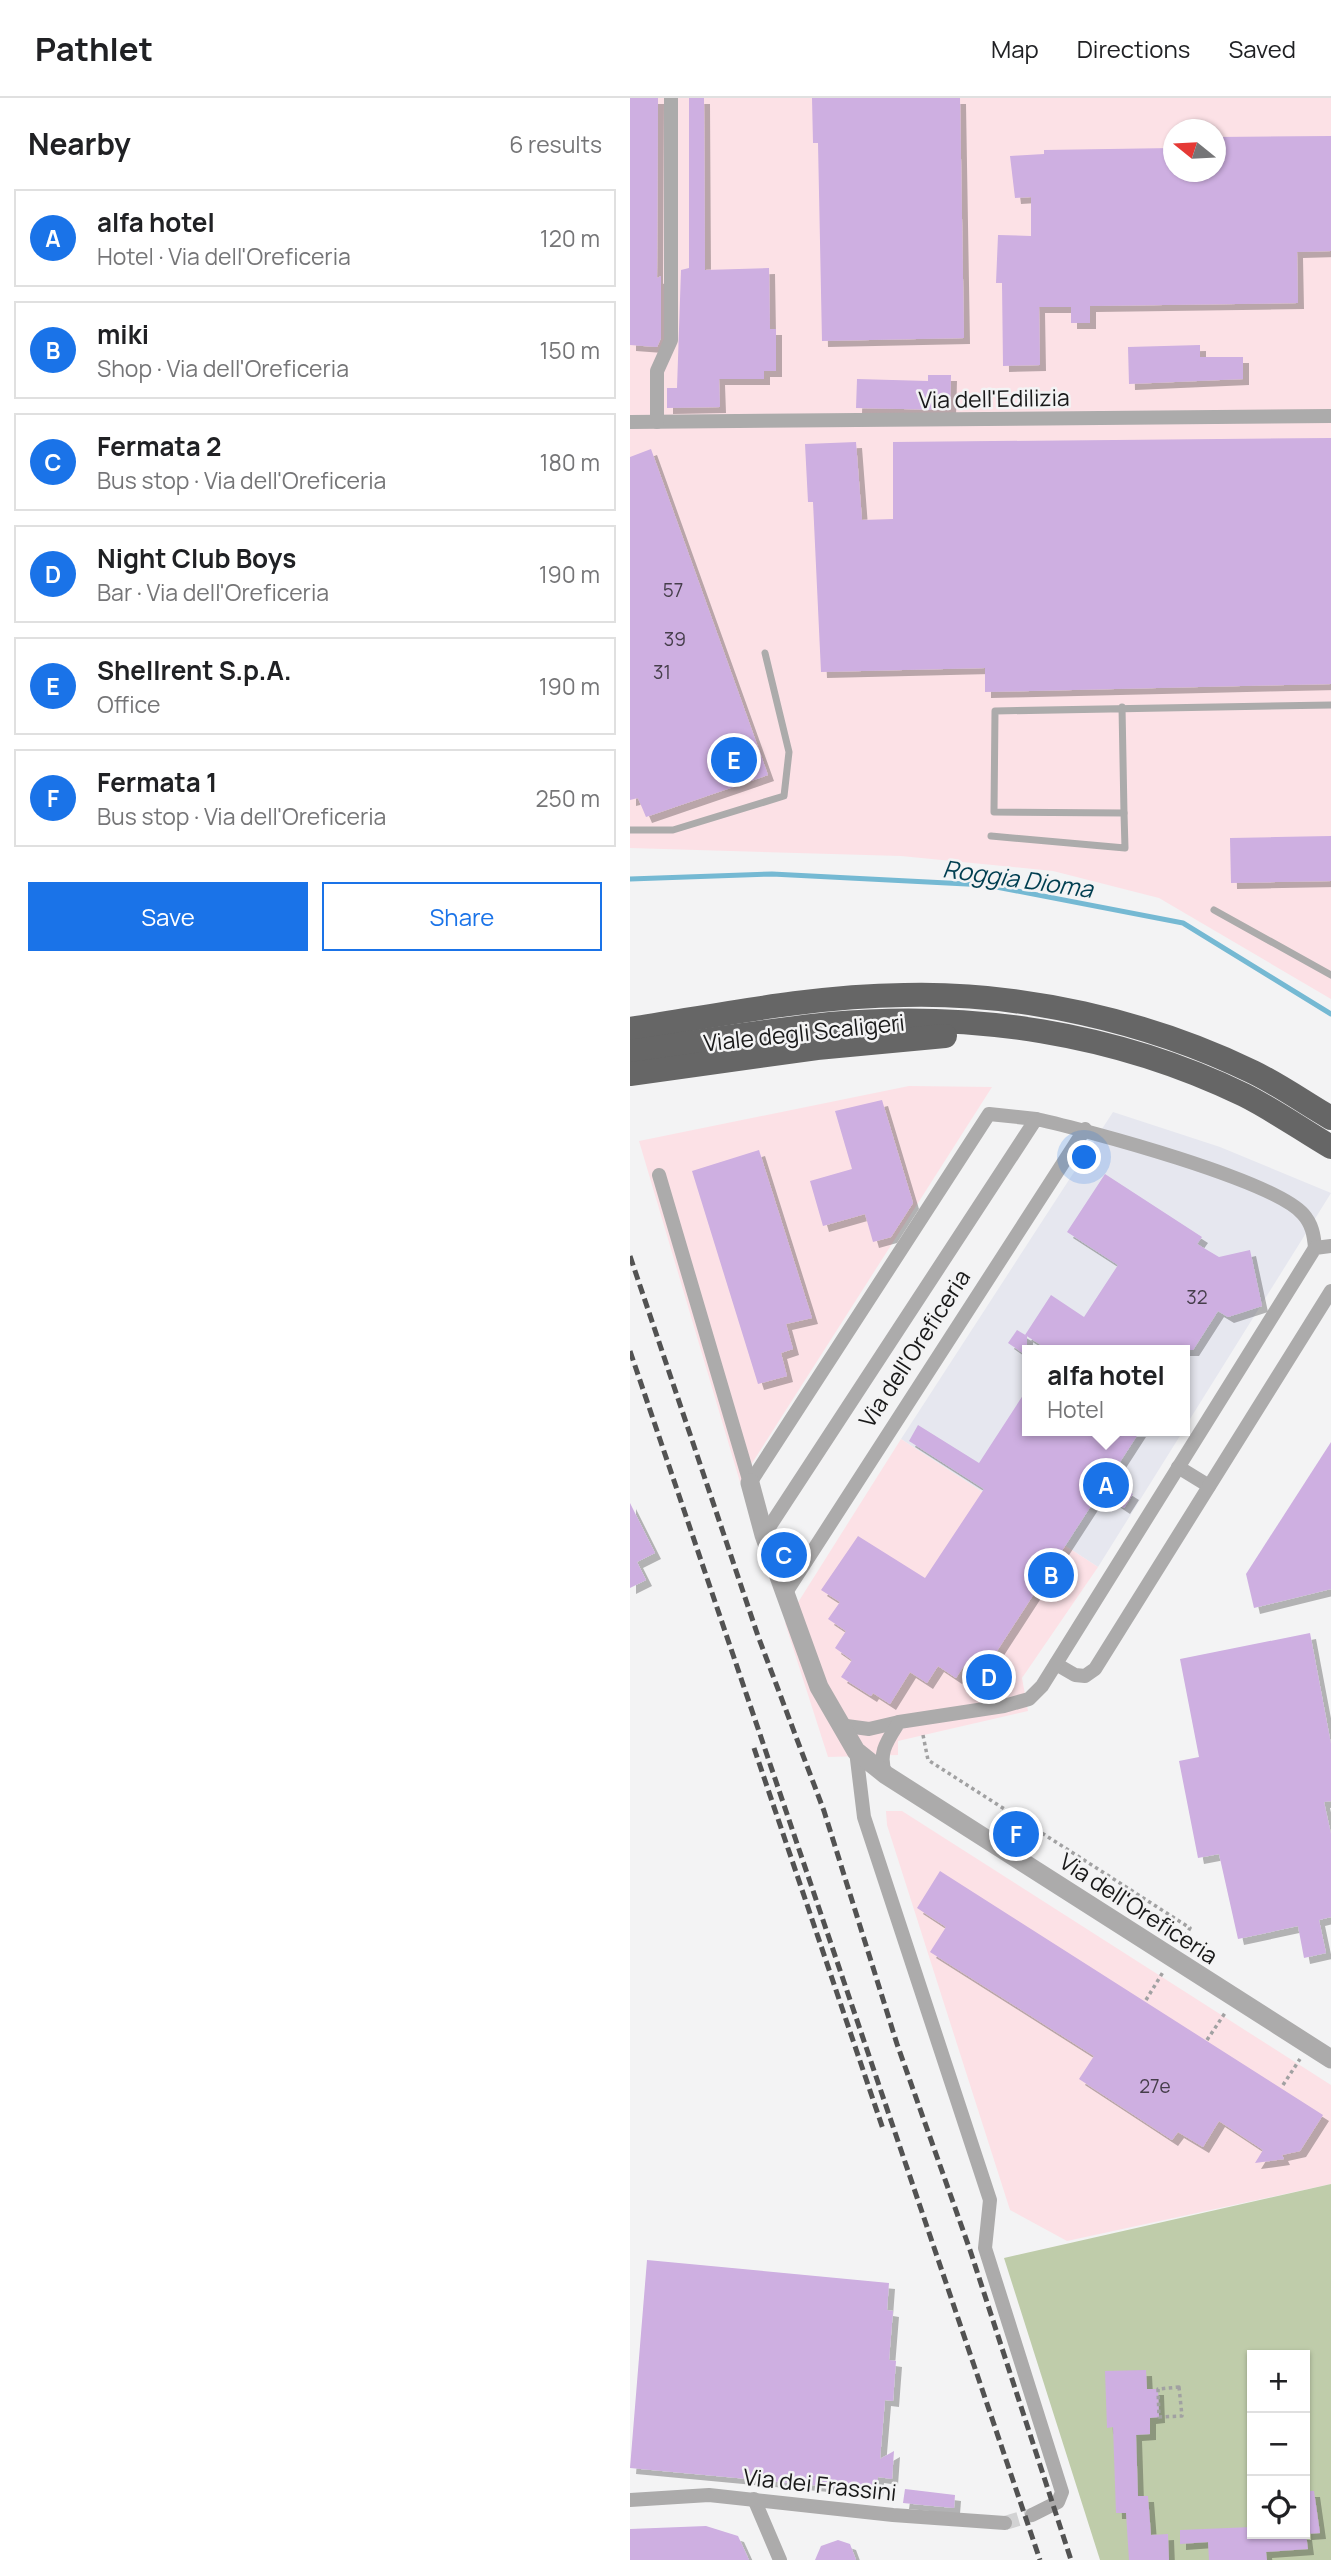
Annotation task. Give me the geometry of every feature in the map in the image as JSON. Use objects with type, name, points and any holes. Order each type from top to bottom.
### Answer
[{"type":"highway","name":"Viale degli Scaligeri","points":[[630,1029],[826,1000],[905,995],[995,999],[1117,1022],[1172,1039],[1254,1072],[1331,1118]]},
{"type":"highway","name":"Viale degli Scaligeri","points":[[630,1052],[831,1024],[915,1021],[993,1024],[1071,1035],[1184,1069],[1246,1096],[1331,1147]]},
{"type":"highway","points":[[630,1074],[913,1038],[986,1035],[1116,1048]]},
{"type":"street","points":[[657,422],[657,371],[671,340],[671,98]]},
{"type":"street","name":"Via dell'Edilizia","points":[[630,422],[1331,416]]},
{"type":"street","points":[[750,1483],[989,1114],[1036,1119],[1085,1129],[1214,1171],[1291,1203],[1304,1214],[1313,1229],[1315,1248],[1042,1686],[1029,1699],[869,1729],[839,1725]]},
{"type":"street","name":"Via dell'Oreficeria","points":[[764,1535],[1036,1119]]},
{"type":"street","name":"Via dell'Oreficeria","points":[[785,1594],[1085,1129]]},
{"type":"street","points":[[659,1175],[750,1483]]},
{"type":"street","points":[[1315,1248],[1331,1246]]},
{"type":"street","points":[[1056,1664],[1075,1675],[1084,1676],[1095,1669],[1331,1291]]},
{"type":"street","points":[[1178,1467],[1209,1486]]},
{"type":"street","name":"Via dell'Oreficeria","points":[[750,1483],[764,1535],[819,1687],[856,1751],[886,1775],[1331,2059]]},
{"type":"street","points":[[886,1775],[881,1763],[882,1752],[899,1722]]},
{"type":"street","points":[[856,1751],[864,1817],[990,2200],[985,2248],[1062,2491],[1058,2501],[1032,2515]]},
{"type":"street","name":"Via dei Frassini","points":[[630,2500],[709,2495],[893,2515],[1005,2522]]},
{"type":"street","points":[[754,2499],[780,2560]]},
{"type":"lane","points":[[630,830],[673,830],[784,796],[789,752],[765,653]]},
{"type":"lane","points":[[1124,813],[994,812],[995,711],[1331,705]]},
{"type":"lane","points":[[991,836],[1125,848],[1122,707]]},
{"type":"lane","points":[[1214,910],[1331,975]]},
{"type":"path","points":[[919,1719],[928,1760],[1190,1928],[1172,1958]]},
{"type":"path","points":[[1146,2000],[1155,1986]]},
{"type":"path","points":[[1207,2040],[1216,2026]]},
{"type":"path","points":[[1283,2085],[1293,2071]]},
{"type":"path","points":[[1180,2387],[1182,2416],[1159,2417],[1158,2389],[1180,2387]]},
{"type":"shaded area","points":[[630,98],[1331,98],[1331,999],[1159,898],[1053,871],[901,856],[630,848]]},
{"type":"shaded area","points":[[909,1086],[992,1087],[740,1482],[639,1141]]},
{"type":"shaded area","points":[[1113,1112],[1220,1147],[1331,1193],[1190,1419],[1190,1345],[1022,1345],[1022,1436],[1180,1436],[1098,1567],[901,1439]]},
{"type":"shaded area","points":[[901,1439],[1098,1567],[1022,1678],[1028,1711],[898,1741],[898,1755],[828,1757],[785,1623]]},
{"type":"shaded area","points":[[886,1811],[902,1811],[1331,2085],[1331,2184],[1067,2241],[1010,2210],[887,1825]]},
{"type":"green space","points":[[1331,2184],[1331,2560],[1100,2560],[1004,2258]]},
{"type":"building","points":[[630,98],[658,98],[657,278],[661,276],[661,338],[657,347],[630,345]]},
{"type":"building","points":[[689,98],[704,98],[705,270],[769,268],[770,329],[776,329],[776,371],[764,371],[764,379],[719,379],[720,407],[667,408],[667,388],[677,388],[681,270],[689,268]]},
{"type":"building","points":[[812,98],[960,98],[964,338],[822,341],[818,143],[813,143]]},
{"type":"building","points":[[1331,136],[1331,251],[1297,252],[1298,303],[1090,306],[1090,323],[1071,323],[1071,307],[1039,307],[1040,365],[1003,366],[1002,283],[996,283],[998,235],[1031,236],[1031,197],[1015,198],[1010,156],[1044,154],[1044,150],[1163,148],[1163,182],[1226,182],[1226,137]]},
{"type":"building","points":[[1200,345],[1200,357],[1243,357],[1243,379],[1129,384],[1128,347]]},
{"type":"building","points":[[928,375],[951,375],[950,410],[856,408],[857,379],[928,381]]},
{"type":"building","points":[[1331,438],[1331,684],[985,692],[985,668],[821,672],[813,502],[808,502],[805,444],[856,442],[862,520],[893,519],[893,442]]},
{"type":"building","points":[[651,449],[768,775],[646,817],[638,798],[630,800],[630,457]]},
{"type":"building","points":[[1331,836],[1331,881],[1231,883],[1230,838]]},
{"type":"building","points":[[882,1100],[913,1203],[891,1237],[873,1242],[865,1214],[823,1226],[810,1181],[852,1169],[835,1111]]},
{"type":"building","points":[[759,1150],[812,1318],[786,1324],[793,1349],[781,1353],[787,1376],[758,1384],[692,1171]]},
{"type":"building","points":[[1105,1174],[1202,1237],[1197,1244],[1219,1257],[1250,1250],[1262,1306],[1228,1317],[1218,1311],[1193,1350],[1190,1350],[1190,1345],[1041,1345],[1025,1335],[1051,1295],[1084,1317],[1118,1265],[1067,1232]]},
{"type":"building","points":[[1017,1330],[1027,1336],[1027,1345],[1022,1345],[1022,1353],[1008,1343]]},
{"type":"building","points":[[1022,1397],[1022,1436],[1137,1436],[1109,1479],[1133,1494],[1124,1508],[1100,1492],[984,1671],[967,1661],[956,1678],[938,1666],[927,1683],[910,1672],[890,1704],[873,1693],[871,1696],[841,1677],[852,1660],[835,1648],[846,1631],[828,1619],[840,1602],[821,1590],[858,1536],[925,1578],[984,1489],[909,1441],[918,1425],[979,1463]]},
{"type":"building","points":[[1331,1442],[1331,1589],[1254,1608],[1246,1574]]},
{"type":"building","points":[[630,1503],[655,1553],[637,1562],[646,1580],[630,1588]]},
{"type":"building","points":[[1310,1633],[1331,1744],[1331,1801],[1324,1802],[1331,1834],[1331,1917],[1319,1920],[1326,1953],[1304,1958],[1298,1926],[1238,1939],[1219,1854],[1198,1858],[1179,1761],[1199,1757],[1180,1659]]},
{"type":"building","points":[[940,1871],[1323,2115],[1300,2151],[1282,2155],[1284,2159],[1255,2163],[1263,2150],[1219,2121],[1203,2147],[1178,2132],[1172,2140],[1079,2079],[1094,2056],[930,1952],[946,1927],[917,1908]]},
{"type":"building","points":[[647,2260],[889,2283],[887,2310],[893,2311],[889,2360],[896,2361],[893,2401],[885,2400],[880,2459],[894,2451],[892,2479],[878,2477],[877,2491],[630,2468]]},
{"type":"building","points":[[1146,2370],[1147,2389],[1158,2389],[1159,2417],[1150,2418],[1150,2434],[1136,2435],[1138,2496],[1148,2496],[1151,2535],[1168,2534],[1169,2560],[1129,2560],[1126,2513],[1116,2513],[1113,2427],[1107,2428],[1105,2371]]},
{"type":"building","points":[[905,2489],[955,2495],[954,2508],[903,2503]]},
{"type":"building","points":[[1310,2491],[1314,2491],[1320,2533],[1310,2534]]},
{"type":"building","points":[[706,2526],[738,2536],[749,2560],[630,2560],[630,2529]]},
{"type":"building","points":[[1247,2527],[1247,2539],[1307,2539],[1308,2549],[1266,2552],[1267,2560],[1209,2560],[1208,2542],[1180,2544],[1180,2530]]},
{"type":"building","points":[[838,2540],[850,2544],[856,2560],[815,2560],[821,2546]]},
{"type":"waterway","name":"Roggia Dioma","points":[[630,879],[772,874],[986,885],[1183,923],[1331,1014]]},
{"type":"tunnel","points":[[1005,2523],[1032,2515]]},
{"type":"railway","points":[[630,1256],[758,1636],[824,1811],[897,2044],[970,2250],[1071,2560]]},
{"type":"railway","points":[[630,1351],[1040,2560]]},
{"type":"railway","points":[[754,1748],[883,2129]]},
{"type":"place","name":"Shellrent S.p.A.","points":[[734,760]]},
{"type":"place","name":"alfa hotel","points":[[1106,1485]]},
{"type":"place","name":"Fermata 2","points":[[784,1555]]},
{"type":"place","name":"miki","points":[[1051,1575]]},
{"type":"place","name":"Night Club Boys","points":[[989,1677]]},
{"type":"place","name":"Fermata 1","points":[[1016,1834]]}]
